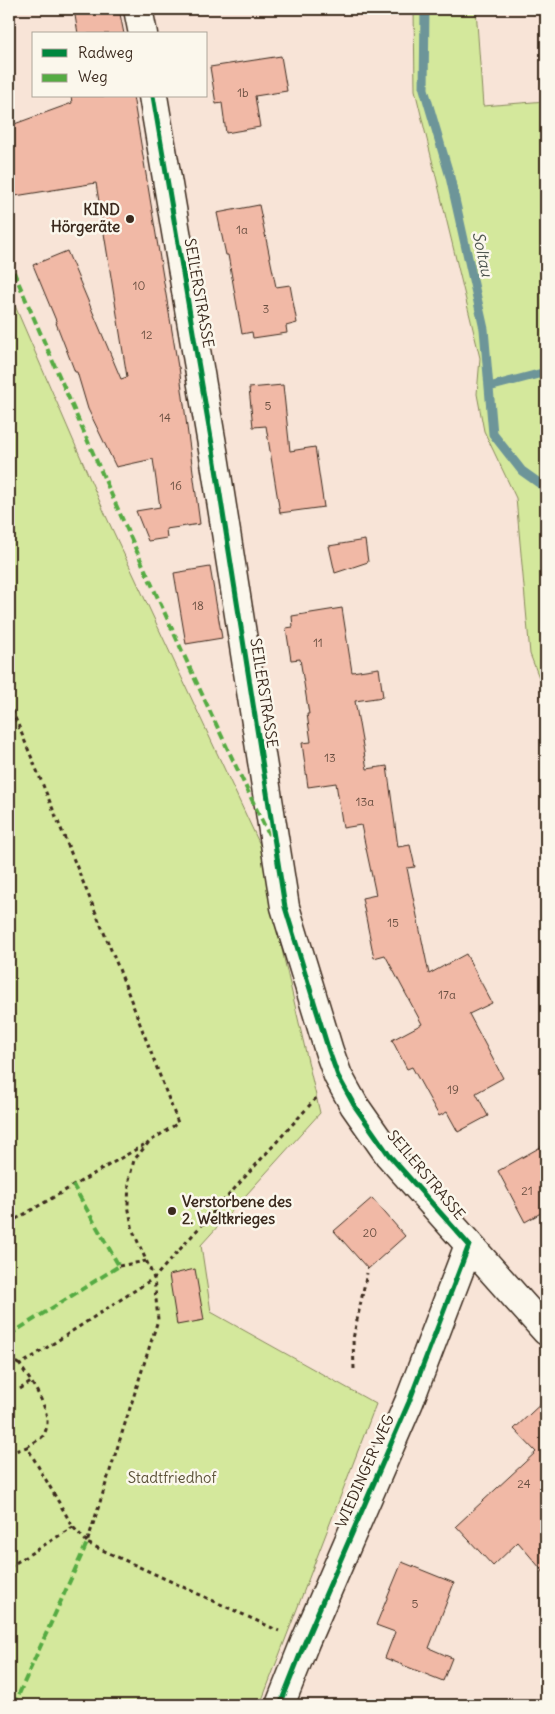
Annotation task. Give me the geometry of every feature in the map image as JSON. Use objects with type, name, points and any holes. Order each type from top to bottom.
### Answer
[{"type":"street","points":[[138,9],[143,32]]},
{"type":"street","name":"SEILERSTRASSE","points":[[153,98],[216,466],[286,907],[329,1051],[338,1076],[354,1105],[389,1155],[546,1331]]},
{"type":"street","name":"WIEDINGER WEG","points":[[280,1705],[305,1642],[409,1402],[469,1245]]},
{"type":"path","points":[[9,703],[119,969],[178,1124],[9,1223]]},
{"type":"path","points":[[20,1365],[154,1278],[309,1105],[338,1076]]},
{"type":"path","points":[[87,1543],[158,1320],[154,1278],[132,1231],[128,1205],[129,1180],[134,1160],[149,1142]]},
{"type":"path","points":[[119,1266],[146,1261]]},
{"type":"path","points":[[354,1369],[353,1339],[367,1273]]},
{"type":"path","points":[[9,1358],[20,1365],[31,1382],[46,1409],[47,1422],[42,1436],[27,1447],[9,1453]]},
{"type":"path","points":[[20,1389],[31,1382]]},
{"type":"path","points":[[27,1447],[73,1527],[87,1543],[305,1642]]},
{"type":"path","points":[[9,1567],[73,1527]]},
{"type":"green space","points":[[414,9],[476,9],[483,106],[546,101],[546,696],[530,654],[516,498],[484,431],[477,394],[480,358],[415,90]]},
{"type":"green space","name":"Stadtfriedhof","points":[[9,292],[106,516],[261,847],[273,911],[320,1113],[201,1245],[211,1312],[376,1404],[260,1705],[9,1705]]},
{"type":"building","points":[[74,9],[119,9],[124,32],[78,32]]},
{"type":"building","points":[[281,56],[287,91],[255,96],[260,127],[226,133],[222,103],[216,104],[210,67]]},
{"type":"building","points":[[71,98],[133,98],[179,367],[200,524],[166,529],[167,538],[148,541],[136,511],[160,507],[153,459],[116,467],[88,409],[77,372],[75,372],[33,265],[67,251],[121,379],[127,377],[96,183],[9,197],[9,126],[72,103]]},
{"type":"building","points":[[259,205],[276,287],[290,285],[297,323],[286,326],[287,333],[253,338],[252,332],[242,334],[228,255],[226,255],[217,213]]},
{"type":"building","points":[[283,385],[290,451],[315,447],[324,507],[280,513],[266,426],[253,427],[249,388]]},
{"type":"building","points":[[365,540],[368,562],[335,573],[329,546]]},
{"type":"building","points":[[210,567],[222,638],[186,644],[174,573]]},
{"type":"building","points":[[342,608],[352,672],[379,668],[383,697],[355,701],[367,769],[387,766],[398,847],[410,845],[415,867],[407,868],[429,974],[466,954],[492,1003],[469,1014],[503,1078],[476,1093],[488,1116],[458,1132],[447,1112],[439,1116],[412,1067],[407,1069],[392,1040],[422,1024],[385,955],[374,958],[362,898],[376,895],[361,825],[343,828],[336,783],[308,787],[302,743],[311,742],[307,714],[309,714],[300,659],[291,660],[286,628],[293,627],[292,616]]},
{"type":"building","points":[[546,1144],[546,1210],[525,1222],[498,1171]]},
{"type":"building","points":[[372,1198],[405,1236],[368,1269],[334,1231]]},
{"type":"building","points":[[195,1269],[204,1320],[177,1325],[169,1275]]},
{"type":"building","points":[[546,1399],[546,1575],[518,1542],[493,1566],[456,1526],[536,1452],[514,1429]]},
{"type":"building","points":[[402,1562],[454,1583],[429,1648],[452,1658],[443,1681],[385,1658],[395,1632],[376,1625]]},
{"type":"waterway","name":"Soltau","points":[[425,9],[424,89],[450,177],[484,329],[493,434],[522,471],[546,488]]},
{"type":"waterway","points":[[489,387],[546,372]]},
{"type":"marked path","points":[[9,261],[168,621],[269,835]]},
{"type":"marked path","points":[[9,1335],[119,1266],[73,1185]]},
{"type":"marked path","points":[[14,1705],[87,1543]]},
{"type":"cycle path","points":[[153,98],[214,456],[285,907],[338,1076],[354,1105],[389,1155],[469,1245],[409,1402],[305,1642],[280,1705]]},
{"type":"place","name":"KIND Hörgeräte","points":[[130,219]]},
{"type":"place","name":"Verstorbene des 2. Weltkrieges","points":[[172,1211]]}]
